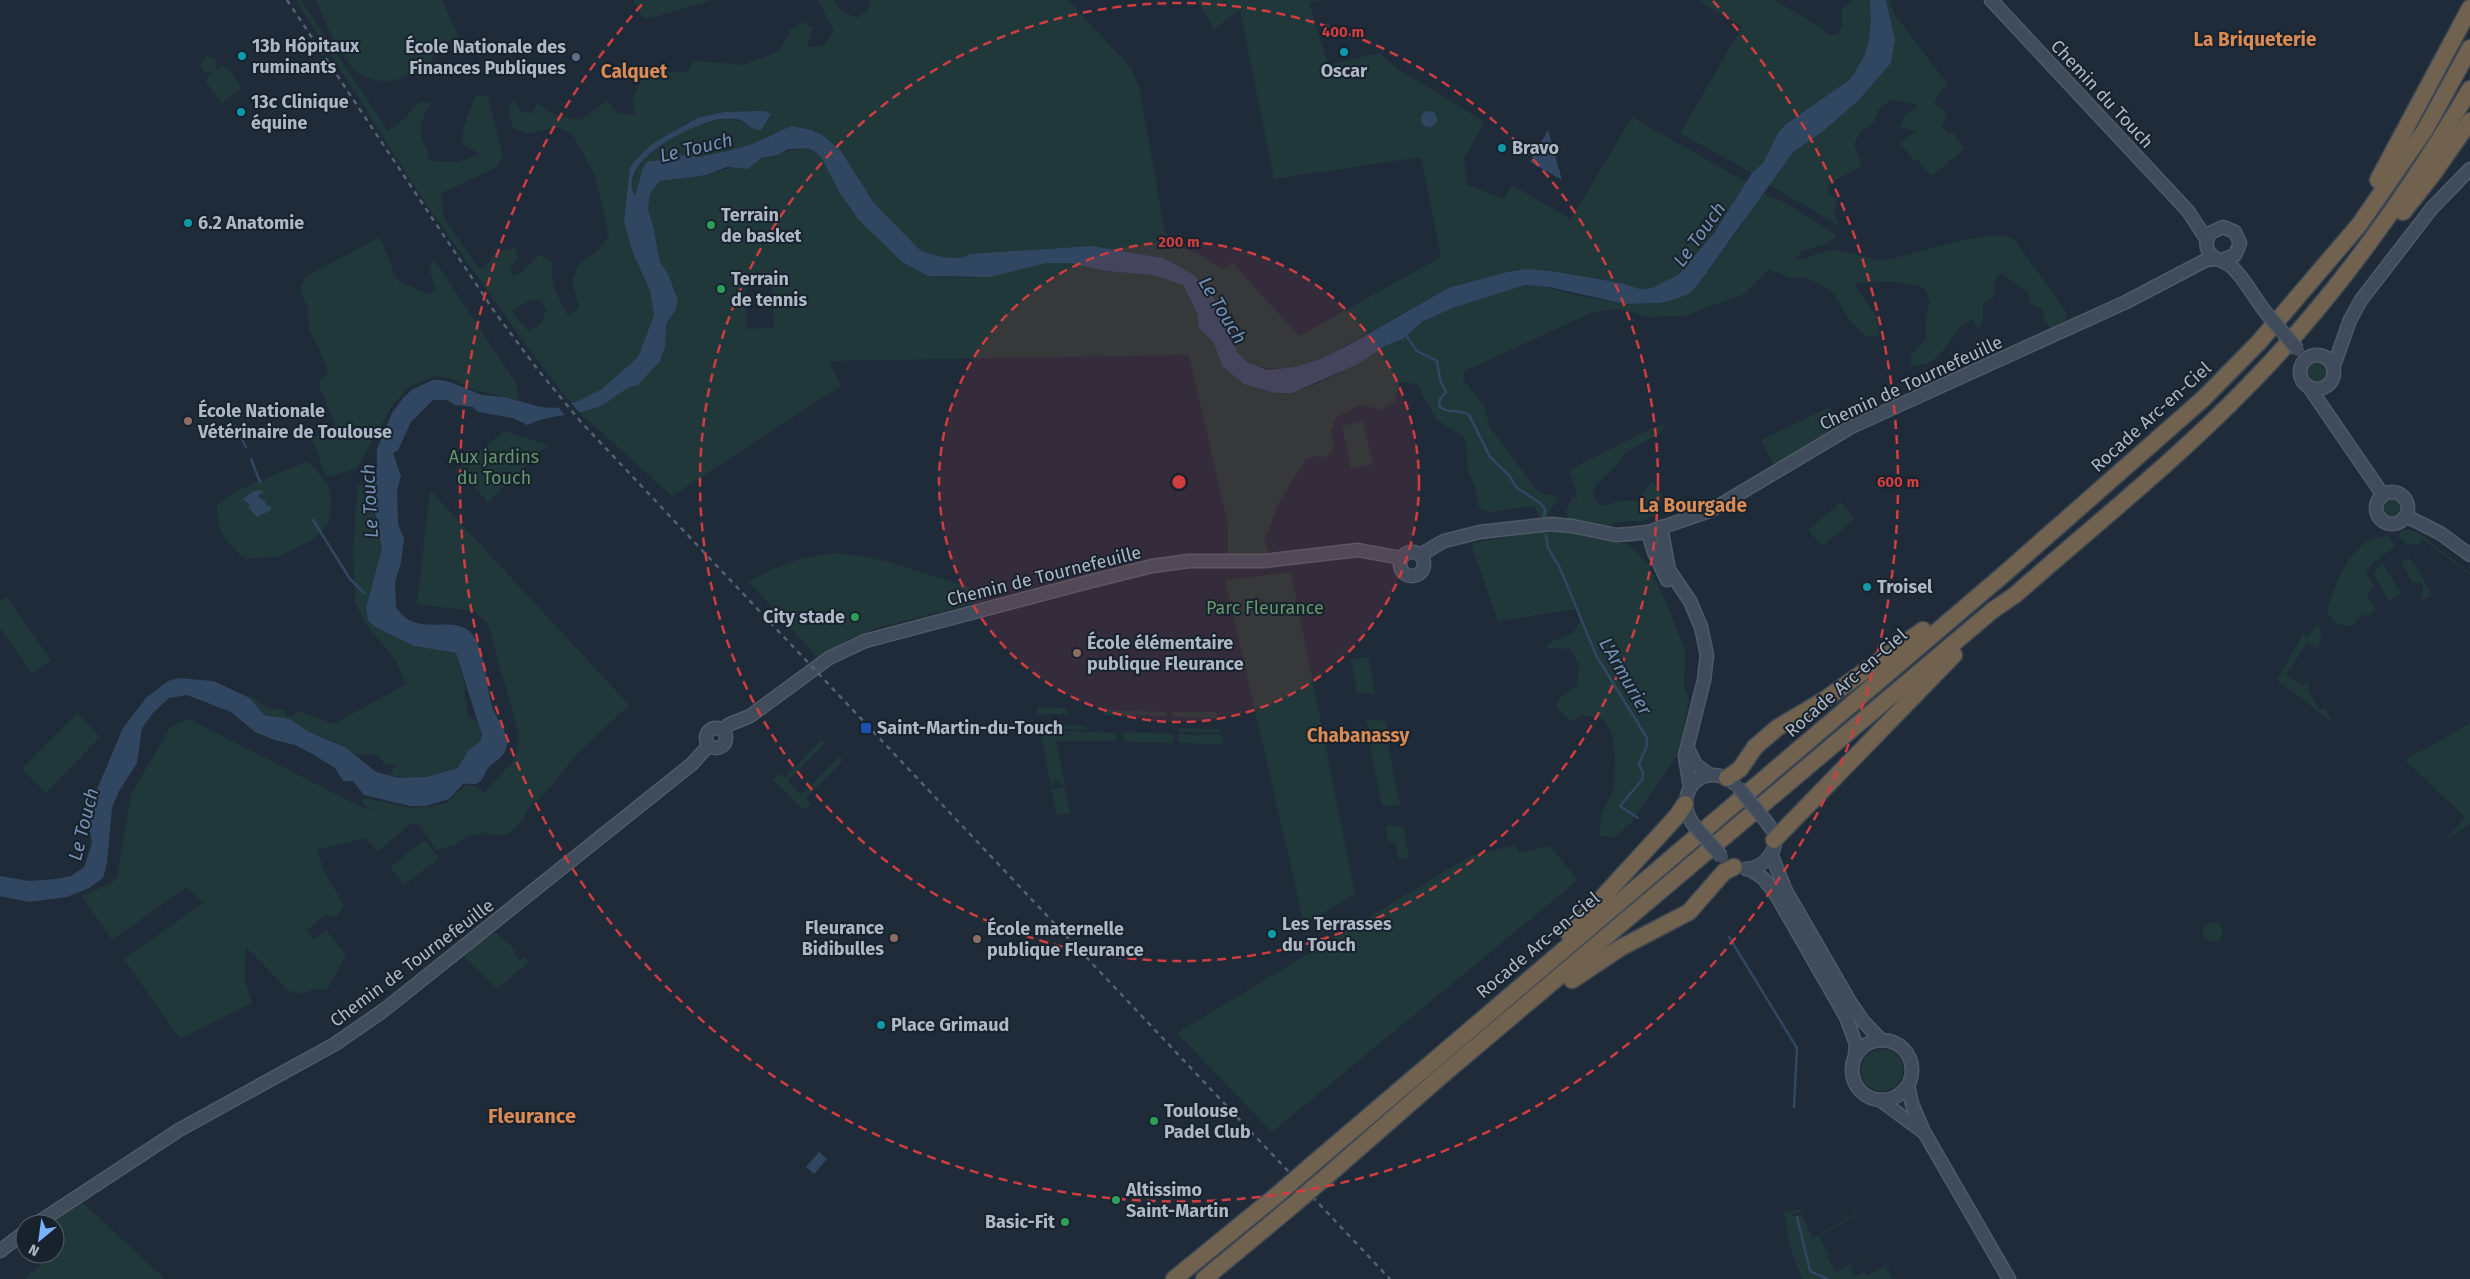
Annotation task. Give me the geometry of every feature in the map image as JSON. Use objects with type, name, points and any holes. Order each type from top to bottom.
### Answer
[{"type":"highway","points":[[2322,270],[2325,259],[2354,220],[2386,166],[2470,8]]},
{"type":"highway","name":"Rocade Arc-en-Ciel","points":[[1174,1279],[1314,1164],[1510,994],[1691,843],[2003,575],[2204,398],[2259,342],[2359,225],[2425,130],[2470,48]]},
{"type":"highway","points":[[1204,1279],[1993,610],[2014,595],[2204,430],[2247,387],[2317,310],[2430,156],[2470,89]]},
{"type":"highway","points":[[2317,310],[2328,304],[2406,208],[2438,168],[2470,121]]},
{"type":"highway","points":[[1732,782],[1756,747],[1777,728],[1824,700],[1908,642],[1997,573],[2003,575]]},
{"type":"highway","points":[[1773,847],[1957,652],[2003,609],[2014,595]]},
{"type":"highway","points":[[1510,994],[1514,986],[1562,942],[1677,816],[1685,804]]},
{"type":"highway","points":[[1430,1086],[1440,1086],[1584,970],[1620,948],[1689,912],[1724,872],[1735,864]]},
{"type":"street","name":"Chemin du Touch","points":[[1991,0],[2188,211],[2206,241]]},
{"type":"street","points":[[2322,405],[2325,387],[2333,377],[2333,368],[2350,320],[2361,300],[2432,208],[2470,169]]},
{"type":"street","name":"Chemin du Touch","points":[[2188,211],[2218,228]]},
{"type":"street","points":[[2238,274],[2237,252],[2240,243],[2235,232],[2227,227],[2218,228],[2210,233],[2206,241],[2210,254],[2238,274],[2268,315],[2302,355],[2300,375],[2383,494]]},
{"type":"street","name":"Chemin de Tournefeuille","points":[[2185,270],[2206,241]]},
{"type":"street","points":[[2219,259],[2229,259],[2237,252]]},
{"type":"street","name":"Chemin de Tournefeuille","points":[[1420,555],[1451,538],[1515,527],[1551,524],[1572,526],[1616,535],[1648,532],[1722,505],[1851,427],[2117,306],[2206,260],[2219,259]]},
{"type":"street","points":[[2302,355],[2322,356],[2341,346]]},
{"type":"street","points":[[2322,356],[2329,360],[2333,368]]},
{"type":"street","points":[[2309,387],[2317,389],[2325,387]]},
{"type":"street","points":[[2393,492],[2403,496],[2408,505],[2406,516],[2393,524],[2382,521],[2376,511],[2376,505],[2383,494],[2393,492]]},
{"type":"street","points":[[2406,516],[2440,534],[2470,555]]},
{"type":"street","points":[[1661,527],[1669,570],[1690,601],[1701,627],[1707,655],[1684,756],[1690,787],[1685,804],[1686,811],[1693,824],[1735,864],[1763,878],[1774,893],[1837,1001],[1854,1039],[1855,1056],[1852,1074],[1856,1087],[1866,1096],[1880,1100],[1924,1132]]},
{"type":"street","points":[[1648,532],[1662,572],[1678,592],[1699,638],[1705,669]]},
{"type":"street","name":"Chemin de Tournefeuille","points":[[51,1214],[179,1130],[226,1102],[335,1044],[397,1001],[692,764],[709,745],[717,748],[724,744],[726,737],[723,730],[728,725],[750,716],[829,658],[865,641],[1152,566],[1189,561],[1272,560],[1358,550],[1400,558]]},
{"type":"street","points":[[1410,552],[1420,555],[1424,566],[1421,572],[1414,576],[1406,575],[1401,570],[1400,558],[1410,552]]},
{"type":"street","points":[[1687,746],[1696,764],[1710,775],[1732,782],[1765,820],[1774,834],[1773,847],[1786,891],[1850,1002],[1863,1022],[1881,1040]]},
{"type":"street","points":[[1690,787],[1698,780],[1710,775]]},
{"type":"street","points":[[1735,864],[1764,862],[1773,847]]},
{"type":"street","points":[[1855,1056],[1866,1044],[1881,1040],[1897,1044],[1906,1052],[1912,1066],[1908,1086],[1912,1104],[1924,1132],[2009,1279]]},
{"type":"street","points":[[1880,1100],[1898,1096],[1908,1086]]},
{"type":"street","points":[[0,1251],[15,1240]]},
{"type":"green space","points":[[296,0],[301,0],[388,131],[405,118],[419,102],[431,102],[424,115],[421,128],[429,161],[458,162],[480,154],[462,144],[464,126],[475,96],[488,96],[503,157],[496,168],[441,193],[444,218],[479,269],[485,267],[496,252],[516,248],[517,258],[510,269],[513,276],[521,272],[540,255],[552,262],[554,284],[558,297],[568,316],[579,307],[572,282],[579,263],[596,252],[609,236],[595,176],[573,135],[558,127],[527,134],[513,128],[508,108],[515,100],[521,112],[533,113],[537,103],[554,114],[580,120],[607,101],[618,113],[634,115],[633,98],[645,72],[688,72],[693,60],[743,65],[780,51],[790,30],[803,22],[813,27],[807,47],[823,46],[834,31],[818,0],[834,0],[841,11],[857,18],[868,10],[870,0],[1068,0],[1131,68],[1140,90],[1164,228],[1170,242],[1201,255],[1223,270],[1232,262],[1299,336],[1441,257],[1421,157],[1274,179],[1240,10],[1214,29],[1197,0],[1321,0],[1309,3],[1328,65],[1379,53],[1398,69],[1485,122],[1464,158],[1467,185],[1504,199],[1512,185],[1571,219],[1632,117],[1746,182],[1720,224],[1686,266],[1675,276],[1652,288],[1640,289],[1621,283],[1558,272],[1528,269],[1507,272],[1448,288],[1327,356],[1302,365],[1276,369],[1255,366],[1241,357],[1234,348],[1229,329],[1207,287],[1191,273],[1163,258],[1092,246],[969,254],[958,258],[938,256],[920,250],[874,203],[841,151],[824,136],[812,130],[791,126],[752,144],[732,150],[699,157],[679,155],[663,160],[648,161],[635,197],[632,182],[639,166],[653,151],[672,137],[715,120],[735,120],[749,126],[743,112],[724,112],[692,120],[645,150],[630,167],[624,221],[632,251],[650,291],[654,315],[637,359],[602,389],[580,400],[570,402],[526,345],[426,204]],"holes":[[[540,300],[546,310],[542,323],[529,332],[511,311],[529,301]]]},
{"type":"green space","points":[[316,0],[442,0],[459,37],[444,44],[425,66],[400,79],[381,81],[365,77],[353,67],[342,53]]},
{"type":"green space","points":[[633,0],[712,0],[648,19],[643,18]]},
{"type":"green space","points":[[1697,0],[1774,0],[1822,28],[1828,35],[1838,34],[1842,26],[1842,8],[1854,0],[1870,0],[1871,21],[1868,42],[1861,62],[1849,80],[1785,125],[1778,133],[1763,163],[1752,173],[1680,133],[1742,27]]},
{"type":"green space","points":[[1886,0],[1890,0],[1893,12],[1948,85],[1939,93],[1934,104],[1945,111],[1946,121],[1941,125],[1949,134],[1952,132],[1965,149],[1931,176],[1917,159],[1914,161],[1900,143],[1916,131],[1899,127],[1905,116],[1918,105],[1891,100],[1879,109],[1874,122],[1861,131],[1854,144],[1862,166],[1829,184],[1828,193],[1837,199],[1834,210],[1838,225],[1768,184],[1793,152],[1822,132],[1858,101],[1891,63],[1895,40]]},
{"type":"green space","points":[[209,57],[215,59],[217,65],[215,71],[209,73],[203,71],[201,65],[203,59]]},
{"type":"green space","points":[[222,66],[229,69],[242,88],[222,103],[206,82],[208,77]]},
{"type":"green space","points":[[798,148],[807,148],[821,157],[849,208],[902,262],[940,277],[971,278],[1047,263],[1070,263],[1106,271],[1153,275],[1183,285],[1197,313],[1199,328],[1214,343],[1222,366],[1257,386],[1276,393],[1288,393],[1332,377],[1386,346],[1403,339],[1427,320],[1446,310],[1479,298],[1522,286],[1538,285],[1596,299],[1633,304],[1669,301],[1684,295],[1697,286],[1740,228],[1762,193],[1784,202],[1837,235],[1829,243],[1802,251],[1796,261],[1833,249],[1883,261],[1967,239],[1999,235],[2014,239],[2067,313],[2064,323],[2054,331],[2045,322],[2041,308],[2031,304],[2028,292],[2001,273],[1994,282],[1995,296],[1983,303],[1983,321],[1979,329],[1972,320],[1964,324],[1953,335],[1937,357],[1928,363],[1911,366],[1911,355],[1926,339],[1926,317],[1930,302],[1925,289],[1900,282],[1880,281],[1854,284],[1876,316],[1880,336],[1866,336],[1851,322],[1831,290],[1814,281],[1800,277],[1791,279],[1769,269],[1744,294],[1684,316],[1647,317],[1620,309],[1593,312],[1465,371],[1463,380],[1484,406],[1489,426],[1540,493],[1558,497],[1546,519],[1541,519],[1534,506],[1490,512],[1479,508],[1476,489],[1468,471],[1465,438],[1436,419],[1417,384],[1400,382],[1394,402],[1379,410],[1361,404],[1336,418],[1331,432],[1334,448],[1330,454],[1324,458],[1319,455],[1305,460],[1278,504],[1271,525],[1264,538],[1270,556],[1228,555],[1228,525],[1189,355],[829,361],[841,386],[672,496],[578,411],[599,406],[630,386],[639,383],[658,363],[663,354],[666,324],[672,315],[676,292],[660,262],[648,210],[650,193],[660,181],[707,175]],"holes":[[[772,279],[774,328],[747,329],[745,280]]]},
{"type":"green space","points":[[380,237],[397,280],[430,295],[436,289],[429,269],[434,259],[516,383],[519,400],[474,390],[449,378],[436,376],[410,386],[392,406],[356,469],[326,477],[312,439],[335,425],[318,383],[328,373],[319,348],[309,330],[308,308],[300,291],[305,277]]},
{"type":"green space","points":[[2317,361],[2325,364],[2328,372],[2325,380],[2317,383],[2309,380],[2306,372],[2309,364]]},
{"type":"green space","points":[[1830,407],[1842,426],[1774,465],[1761,440]]},
{"type":"green space","points":[[1363,421],[1373,464],[1351,469],[1342,426]]},
{"type":"green space","points":[[1665,425],[1659,434],[1626,452],[1595,486],[1593,498],[1602,506],[1620,501],[1640,501],[1645,490],[1652,482],[1662,495],[1659,513],[1643,521],[1614,522],[1610,528],[1568,519],[1566,512],[1572,498],[1578,498],[1569,470],[1654,427]]},
{"type":"green space","name":"Aux jardins du Touch","points":[[504,431],[548,445],[488,502],[458,470]]},
{"type":"green space","points":[[308,461],[328,484],[332,503],[328,523],[314,539],[278,557],[245,559],[232,547],[220,530],[217,505],[234,492]]},
{"type":"green space","points":[[358,485],[371,485],[372,505],[382,549],[366,607],[368,621],[377,628],[414,646],[456,653],[466,689],[464,690],[469,718],[477,720],[481,738],[458,768],[415,779],[389,775],[397,764],[386,765],[376,754],[354,754],[339,743],[309,732],[290,719],[264,715],[248,695],[269,708],[285,710],[286,716],[294,716],[298,711],[334,724],[406,684],[396,661],[363,620],[355,601],[353,551]]},
{"type":"green space","points":[[430,490],[629,705],[575,756],[551,787],[526,811],[523,821],[507,834],[495,836],[483,832],[466,837],[456,845],[436,850],[420,826],[412,823],[378,851],[365,838],[317,850],[325,873],[344,905],[340,913],[331,918],[326,915],[307,930],[314,940],[326,930],[346,954],[327,990],[317,989],[299,994],[295,990],[291,993],[246,947],[244,977],[252,1003],[180,1039],[124,959],[203,903],[187,887],[112,940],[82,896],[112,883],[117,877],[131,794],[171,726],[189,719],[359,806],[375,811],[362,804],[364,798],[412,808],[446,803],[466,785],[476,786],[484,793],[516,758],[519,735],[488,624],[473,611],[417,604]]},
{"type":"green space","points":[[2388,498],[2396,498],[2402,504],[2402,512],[2396,518],[2388,518],[2382,512],[2382,504]]},
{"type":"green space","points":[[1841,502],[1855,519],[1822,546],[1808,530]]},
{"type":"green space","points":[[1560,528],[1630,545],[1648,564],[1685,650],[1684,685],[1689,700],[1679,753],[1630,824],[1614,838],[1599,835],[1602,813],[1614,789],[1615,754],[1611,731],[1603,719],[1584,715],[1570,721],[1556,707],[1561,696],[1577,686],[1579,665],[1570,649],[1545,648],[1551,642],[1573,633],[1580,621],[1575,609],[1498,621],[1473,550],[1472,543]]},
{"type":"green space","points":[[2401,530],[2411,530],[2419,533],[2470,573],[2470,575],[2423,539],[2419,544],[2407,544],[2399,536]]},
{"type":"green space","points":[[2388,535],[2395,545],[2393,549],[2373,562],[2366,572],[2374,587],[2367,595],[2376,610],[2366,617],[2363,613],[2352,626],[2336,624],[2327,612],[2332,594],[2346,564],[2352,555],[2366,542]]},
{"type":"green space","points":[[840,553],[886,561],[993,595],[979,602],[877,628],[850,639],[818,658],[749,582],[771,570],[804,558]]},
{"type":"green space","points":[[2408,558],[2414,563],[2432,595],[2423,600],[2420,594],[2423,591],[2423,585],[2419,582],[2413,583],[2401,562]]},
{"type":"green space","points":[[2382,563],[2401,594],[2389,601],[2373,573]]},
{"type":"green space","name":"Parc Fleurance","points":[[1291,572],[1355,894],[1304,924],[1225,580]]},
{"type":"green space","points":[[6,596],[51,660],[32,673],[0,628],[0,601]]},
{"type":"green space","points":[[2318,623],[2321,634],[2319,650],[2307,643],[2286,675],[2304,686],[2307,681],[2309,683],[2308,691],[2320,710],[2325,708],[2332,722],[2277,680],[2303,634],[2308,637]]},
{"type":"green space","points":[[1369,657],[1375,694],[1357,693],[1351,659]]},
{"type":"green space","points":[[1037,707],[1066,708],[1067,714],[1037,714]]},
{"type":"green space","points":[[1104,710],[1166,712],[1167,716],[1103,715]]},
{"type":"green space","points":[[1172,712],[1216,712],[1217,718],[1173,717]]},
{"type":"green space","points":[[77,713],[100,737],[46,793],[22,769]]},
{"type":"green space","points":[[1365,721],[1386,721],[1388,732],[1379,734],[1371,732]]},
{"type":"green space","points":[[2470,723],[2470,824],[2445,840],[2465,817],[2405,760]]},
{"type":"green space","points":[[1039,724],[1086,726],[1087,730],[1040,728]]},
{"type":"green space","points":[[1179,728],[1220,729],[1221,733],[1179,732]]},
{"type":"green space","points":[[1040,730],[1116,733],[1117,741],[1056,741],[1065,785],[1060,785],[1059,781],[1053,782],[1054,786],[1051,787]]},
{"type":"green space","points":[[1122,732],[1174,734],[1173,743],[1125,742]]},
{"type":"green space","points":[[1178,734],[1222,735],[1224,744],[1178,743]]},
{"type":"green space","points":[[1387,739],[1400,806],[1382,806],[1369,741]]},
{"type":"green space","points":[[821,740],[825,743],[788,781],[801,795],[839,756],[843,760],[806,798],[811,804],[804,810],[773,780],[779,773],[784,778]]},
{"type":"green space","points":[[1065,787],[1070,813],[1057,815],[1051,789]]},
{"type":"green space","points":[[1392,825],[1404,828],[1409,858],[1398,858],[1395,843],[1388,841],[1385,826]]},
{"type":"green space","points":[[425,840],[439,858],[404,885],[390,867]]},
{"type":"green space","points":[[1515,845],[1519,853],[1550,846],[1578,880],[1272,1132],[1177,1033],[1470,856]]},
{"type":"green space","points":[[2213,922],[2220,925],[2223,932],[2220,939],[2213,942],[2206,939],[2203,932],[2206,925]]},
{"type":"green space","points":[[496,933],[516,950],[513,953],[520,960],[524,957],[529,962],[497,989],[463,956],[489,935]]},
{"type":"green space","points":[[1886,1049],[1894,1052],[1900,1058],[1903,1070],[1900,1082],[1894,1088],[1878,1091],[1870,1088],[1864,1082],[1861,1066],[1864,1058],[1870,1052]]},
{"type":"green space","points":[[82,1202],[165,1279],[25,1279],[42,1264],[65,1264],[65,1214]]},
{"type":"green space","points":[[1853,1208],[1858,1214],[1819,1237],[1829,1255],[1827,1257],[1836,1272],[1873,1252],[1849,1267],[1853,1274],[1858,1275],[1864,1271],[1867,1276],[1889,1264],[1887,1258],[1891,1264],[1886,1268],[1893,1279],[1802,1279],[1790,1246],[1784,1212],[1801,1209],[1801,1212],[1792,1214],[1792,1216],[1802,1215],[1813,1239],[1824,1232],[1822,1227],[1826,1231],[1835,1226],[1832,1220],[1836,1225],[1845,1220],[1843,1214],[1847,1219],[1856,1214]]},
{"type":"water","points":[[1870,0],[1886,0],[1895,40],[1891,63],[1858,101],[1822,132],[1793,152],[1697,286],[1690,293],[1660,303],[1625,304],[1549,287],[1525,285],[1452,308],[1422,322],[1403,339],[1385,346],[1358,364],[1292,393],[1275,393],[1244,384],[1222,366],[1214,343],[1199,328],[1197,313],[1183,285],[1153,275],[1106,271],[1070,263],[1047,263],[989,277],[928,276],[902,262],[858,219],[841,195],[821,157],[807,148],[788,149],[778,155],[761,158],[748,169],[727,167],[707,175],[660,181],[650,193],[648,210],[660,262],[668,274],[678,300],[675,311],[666,324],[665,347],[660,361],[638,385],[628,388],[600,406],[582,412],[536,421],[527,425],[513,418],[478,412],[473,407],[455,405],[447,400],[433,400],[411,422],[398,450],[393,453],[401,476],[397,490],[398,524],[404,538],[401,563],[395,582],[396,607],[412,622],[461,627],[469,631],[478,645],[482,655],[492,706],[505,732],[507,743],[506,749],[500,758],[488,768],[481,780],[476,784],[463,784],[449,799],[425,806],[410,806],[364,795],[353,781],[343,781],[335,768],[295,745],[274,740],[255,732],[231,712],[187,695],[169,698],[153,713],[142,728],[137,763],[119,791],[112,808],[107,863],[103,878],[89,888],[67,897],[29,902],[0,896],[0,876],[29,881],[56,879],[71,876],[84,867],[92,843],[86,810],[123,728],[146,698],[168,681],[178,678],[213,681],[250,698],[264,715],[290,719],[309,732],[345,747],[376,772],[399,778],[426,777],[458,768],[468,751],[480,741],[482,735],[456,653],[414,646],[377,628],[368,621],[366,607],[382,549],[371,491],[377,466],[377,449],[392,413],[403,398],[413,389],[433,380],[450,382],[482,395],[504,397],[541,407],[555,408],[580,400],[602,389],[638,357],[654,315],[650,291],[632,251],[624,221],[630,167],[645,150],[657,141],[697,118],[724,112],[765,111],[771,114],[761,130],[755,129],[738,119],[721,119],[693,127],[677,135],[646,157],[636,170],[632,183],[635,196],[643,168],[648,161],[663,160],[679,155],[699,157],[732,150],[752,144],[791,126],[812,130],[824,136],[841,151],[874,203],[920,250],[938,256],[958,258],[969,254],[1092,246],[1163,258],[1191,273],[1207,287],[1224,316],[1237,352],[1247,362],[1267,370],[1294,367],[1318,360],[1347,346],[1448,288],[1507,272],[1528,269],[1558,272],[1621,283],[1640,289],[1652,288],[1679,274],[1714,233],[1752,173],[1763,163],[1778,133],[1785,125],[1849,80],[1854,74],[1864,56],[1869,40]],"holes":[[[439,633],[448,635],[451,643],[444,644],[434,643],[427,637],[430,634]]]},
{"type":"water","points":[[1426,111],[1432,111],[1437,116],[1435,125],[1426,127],[1421,122],[1421,116]]},
{"type":"water","points":[[1548,130],[1562,180],[1530,162]]},
{"type":"water","points":[[260,490],[264,494],[260,493],[258,497],[265,501],[267,507],[269,505],[271,507],[271,510],[257,517],[248,507],[250,505],[243,499],[252,492]]},
{"type":"water","points":[[819,1152],[827,1159],[814,1174],[806,1167]]},
{"type":"pier","points":[[568,400],[580,413],[566,416],[556,405]]},
{"type":"waterway","name":"L'Armurier","points":[[1405,334],[1417,351],[1437,361],[1440,380],[1446,392],[1440,399],[1439,406],[1442,409],[1469,415],[1490,457],[1509,475],[1516,487],[1540,503],[1545,509],[1544,517]]},
{"type":"waterway","points":[[235,426],[246,447]]},
{"type":"waterway","points":[[251,459],[260,482]]},
{"type":"waterway","points":[[313,520],[350,579],[364,593]]},
{"type":"waterway","name":"L'Armurier","points":[[1546,535],[1548,548],[1559,566],[1597,657],[1647,738],[1647,745],[1639,764],[1643,773],[1642,780],[1620,806],[1638,818]]},
{"type":"waterway","name":"Le Touch","points":[[410,630],[464,646],[465,650]]},
{"type":"waterway","name":"L'Armurier","points":[[1729,937],[1797,1048],[1794,1107]]},
{"type":"waterway","name":"L'Armurier","points":[[1797,1217],[1810,1271],[1827,1279]]},
{"type":"railway","points":[[287,0],[494,311],[538,370],[581,422],[1390,1279]]},
{"type":"place","name":"Oscar","points":[[1344,52]]},
{"type":"place","name":"13b Hôpitaux ruminants","points":[[242,56]]},
{"type":"place","name":"École Nationale des Finances Publiques","points":[[576,57]]},
{"type":"place","name":"13c Clinique équine","points":[[241,112]]},
{"type":"place","name":"Bravo","points":[[1502,148]]},
{"type":"place","name":"6.2 Anatomie","points":[[188,223]]},
{"type":"place","name":"Terrain de basket","points":[[711,225]]},
{"type":"place","name":"Terrain de tennis","points":[[721,289]]},
{"type":"place","name":"École Nationale Vétérinaire de Toulouse","points":[[188,421]]},
{"type":"place","name":"Troisel","points":[[1867,587]]},
{"type":"place","name":"City stade","points":[[855,617]]},
{"type":"place","name":"École élémentaire publique Fleurance","points":[[1077,653]]},
{"type":"place","name":"Saint-Martin-du-Touch","points":[[866,728]]},
{"type":"place","name":"Les Terrasses du Touch","points":[[1272,934]]},
{"type":"place","name":"Fleurance Bidibulles","points":[[894,938]]},
{"type":"place","name":"École maternelle publique Fleurance","points":[[977,939]]},
{"type":"place","name":"Place Grimaud","points":[[881,1025]]},
{"type":"place","name":"Toulouse Padel Club","points":[[1154,1121]]},
{"type":"place","name":"Altissimo Saint-Martin","points":[[1116,1200]]},
{"type":"place","name":"Basic-Fit","points":[[1065,1222]]},
{"type":"district","name":"La Briqueterie","points":[[2255,39]]},
{"type":"district","name":"Calquet","points":[[634,71]]},
{"type":"district","name":"La Bourgade","points":[[1693,505]]},
{"type":"district","name":"Chabanassy","points":[[1358,735]]},
{"type":"district","name":"Fleurance","points":[[532,1116]]}]
